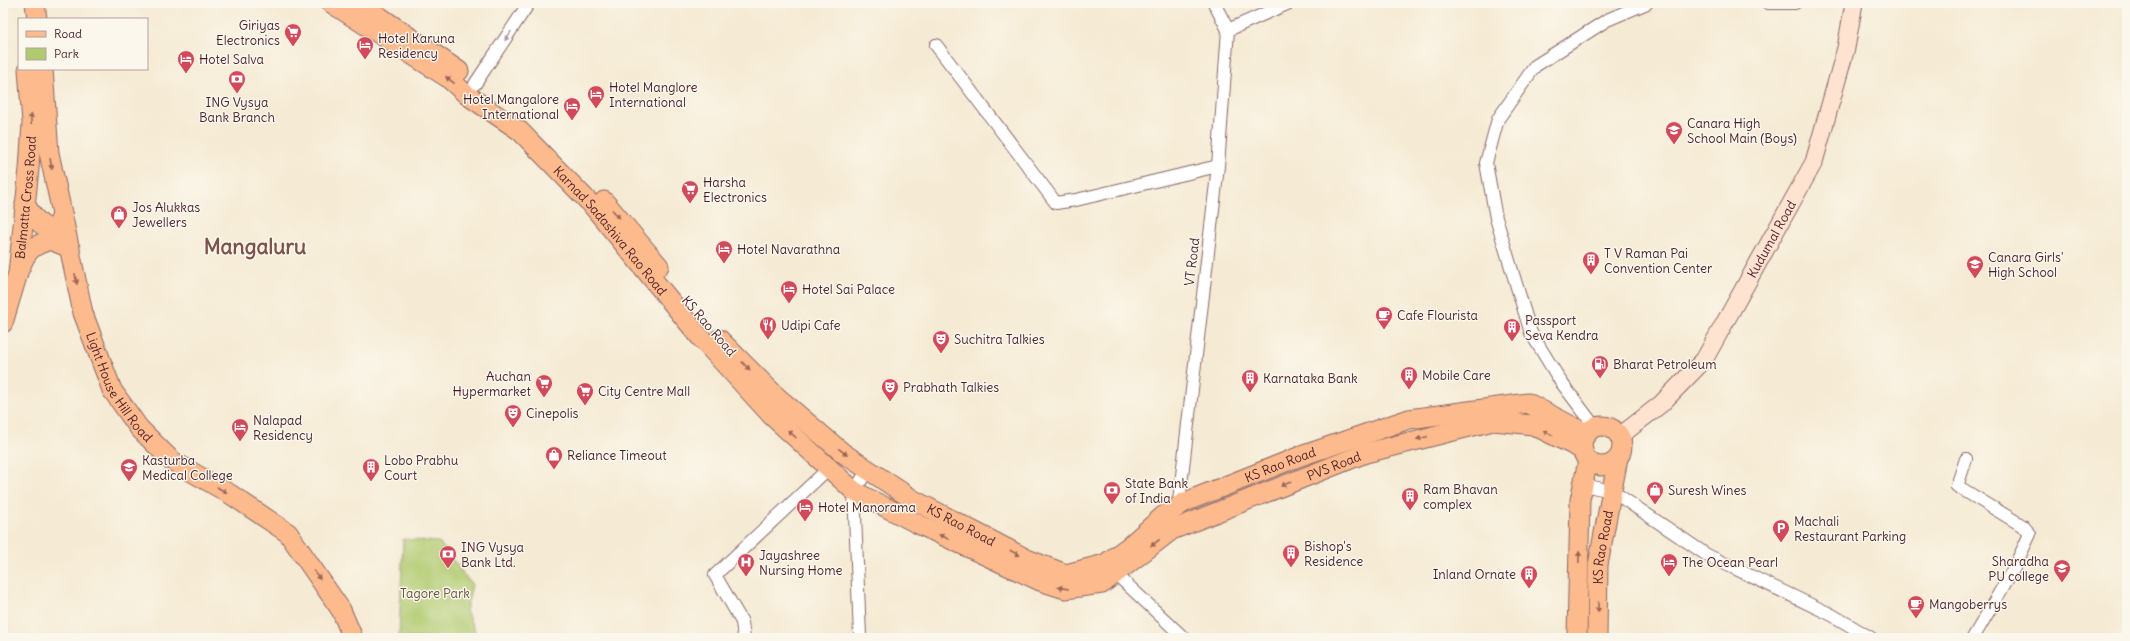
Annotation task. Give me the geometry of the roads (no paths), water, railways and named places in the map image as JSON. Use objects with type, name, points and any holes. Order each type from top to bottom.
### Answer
[{"type":"main road","points":[[22,3],[24,18]]},
{"type":"main road","points":[[35,3],[37,18]]},
{"type":"main road","name":"KS Rao Road","points":[[360,3],[456,68],[551,146],[582,176],[624,223],[708,329],[776,396],[843,453],[918,502],[1027,559],[1066,574],[1105,564],[1178,506],[1298,457],[1409,419],[1528,402],[1588,443],[1580,500],[1577,638]]},
{"type":"main road","name":"Karnad Sadashiva Rao Road","points":[[338,5],[448,78],[467,95],[520,131],[592,205],[700,336],[772,416],[854,491],[918,524],[1040,581],[1066,590],[1109,579]]},
{"type":"main road","name":"Balmatta Cross Road","points":[[3,323],[18,273],[25,203],[32,123],[28,70]]},
{"type":"main road","name":"Light House Hill Road","points":[[43,70],[49,153],[55,186],[70,248],[83,313],[112,390],[139,428],[171,460],[230,494],[288,533],[341,610],[353,638]]},
{"type":"main road","points":[[25,203],[34,218],[42,226],[50,227],[57,225],[62,213]]},
{"type":"main road","points":[[18,273],[26,253],[38,244],[50,240],[70,248]]},
{"type":"main road","name":"PVS Road","points":[[1109,579],[1172,530],[1366,452],[1493,421],[1533,425],[1588,443]]},
{"type":"main road","points":[[1606,426],[1612,428],[1620,436],[1622,445],[1618,458],[1605,465],[1598,465],[1588,443],[1606,426]]},
{"type":"main road","name":"KS Rao Road","points":[[1597,638],[1598,565],[1618,458]]},
{"type":"street","points":[[475,84],[528,3]]},
{"type":"street","points":[[1214,3],[1228,30],[1289,3]]},
{"type":"street","points":[[1588,443],[1561,382],[1531,333],[1496,218],[1486,163],[1498,119],[1535,66],[1606,20],[1647,3]]},
{"type":"street","points":[[1768,3],[1795,3]]},
{"type":"street","name":"Kudumal Road","points":[[1620,436],[1662,404],[1704,360],[1814,162],[1846,48],[1854,3]]},
{"type":"street","name":"VT Road","points":[[1180,527],[1178,506],[1218,166],[1228,30]]},
{"type":"street","points":[[936,44],[1056,203],[1076,200],[1218,166]]},
{"type":"street","points":[[1966,459],[1957,486],[2023,526],[2030,534],[2014,568],[1973,638]]},
{"type":"street","points":[[744,638],[742,622],[715,575],[829,468]]},
{"type":"street","points":[[859,638],[854,491],[868,470]]},
{"type":"street","points":[[1583,485],[1612,491],[1707,555],[1832,615],[1871,638]]},
{"type":"street","points":[[1109,579],[1184,638]]},
{"type":"place","name":"Giriyas Electronics","points":[[293,47]]},
{"type":"place","name":"Hotel Karuna Residency","points":[[365,60]]},
{"type":"place","name":"Hotel Salva","points":[[186,74]]},
{"type":"place","name":"ING Vysya Bank Branch","points":[[237,94]]},
{"type":"place","name":"Hotel Manglore International","points":[[596,109]]},
{"type":"place","name":"Hotel Mangalore International","points":[[572,121]]},
{"type":"place","name":"Canara High School Main (Boys)","points":[[1674,145]]},
{"type":"place","name":"Harsha Electronics","points":[[690,204]]},
{"type":"place","name":"Jos Alukkas Jewellers","points":[[119,229]]},
{"type":"place","name":"Hotel Navarathna","points":[[724,264]]},
{"type":"place","name":"T V Raman Pai Convention Center","points":[[1591,275]]},
{"type":"place","name":"Canara Girls' High School","points":[[1975,279]]},
{"type":"place","name":"Hotel Sai Palace","points":[[789,304]]},
{"type":"place","name":"Cafe Flourista","points":[[1384,330]]},
{"type":"place","name":"Udipi Cafe","points":[[768,340]]},
{"type":"place","name":"Passport Seva Kendra","points":[[1512,342]]},
{"type":"place","name":"Suchitra Talkies","points":[[941,354]]},
{"type":"place","name":"Bharat Petroleum","points":[[1600,379]]},
{"type":"place","name":"Mobile Care","points":[[1409,390]]},
{"type":"place","name":"Karnataka Bank","points":[[1250,393]]},
{"type":"place","name":"Auchan Hypermarket","points":[[544,398]]},
{"type":"place","name":"Prabhath Talkies","points":[[890,402]]},
{"type":"place","name":"City Centre Mall","points":[[585,406]]},
{"type":"place","name":"Cinepolis","points":[[513,428]]},
{"type":"place","name":"Nalapad Residency","points":[[240,442]]},
{"type":"place","name":"Reliance Timeout","points":[[554,470]]},
{"type":"place","name":"Kasturba Medical College","points":[[129,482]]},
{"type":"place","name":"Lobo Prabhu Court","points":[[371,482]]},
{"type":"place","name":"State Bank of India","points":[[1112,505]]},
{"type":"place","name":"Suresh Wines","points":[[1655,505]]},
{"type":"place","name":"Ram Bhavan complex","points":[[1410,511]]},
{"type":"place","name":"Hotel Manorama","points":[[805,522]]},
{"type":"place","name":"Machali Restaurant Parking","points":[[1781,543]]},
{"type":"place","name":"Bishop's Residence","points":[[1291,568]]},
{"type":"place","name":"ING Vysya Bank Ltd.","points":[[448,569]]},
{"type":"place","name":"Jayashree Nursing Home","points":[[746,577]]},
{"type":"place","name":"The Ocean Pearl","points":[[1669,577]]},
{"type":"place","name":"Sharadha PU college","points":[[2062,583]]},
{"type":"place","name":"Inland Ornate","points":[[1529,589]]},
{"type":"place","name":"Mangoberrys","points":[[1916,619]]},
{"type":"district","name":"Mangaluru","points":[[255,246]]},
{"type":"park label","name":"Tagore Park","points":[[435,593]]}]
